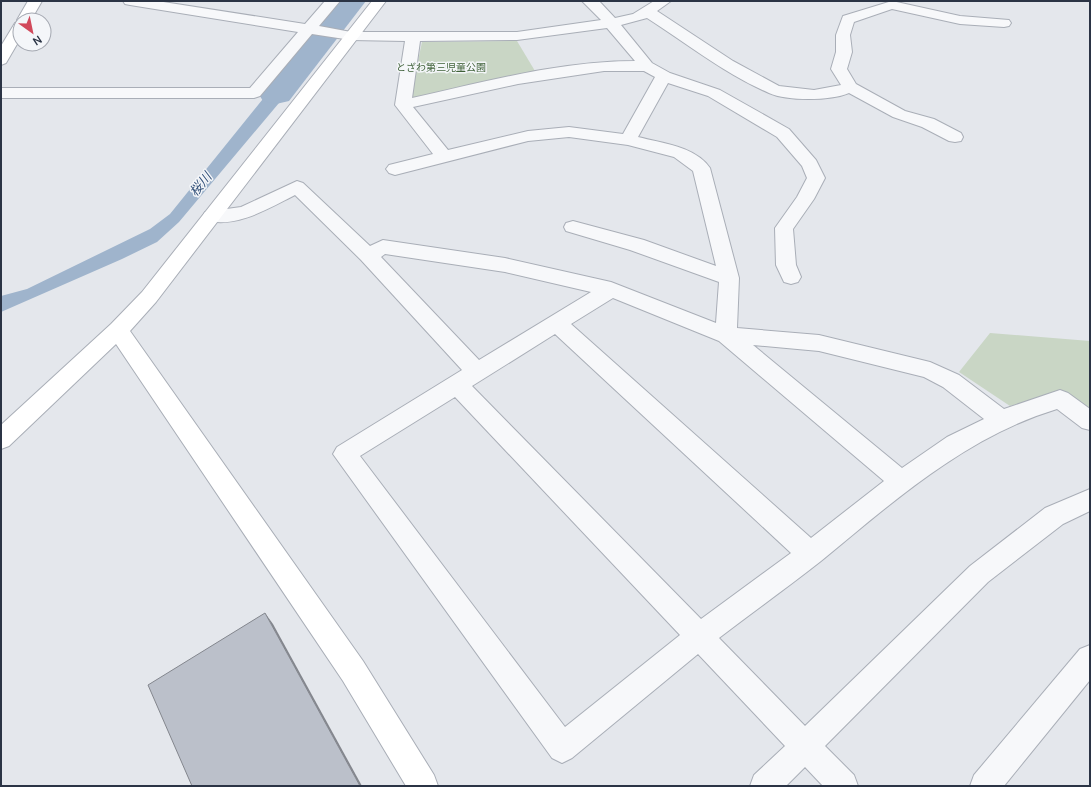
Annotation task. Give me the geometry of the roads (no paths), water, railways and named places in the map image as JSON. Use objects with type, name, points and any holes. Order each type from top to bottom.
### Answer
[{"type":"street","points":[[29,12],[35,1]]},
{"type":"street","points":[[130,1],[159,3],[346,35],[413,37],[517,36],[611,23],[648,12],[664,1]]},
{"type":"street","points":[[1,93],[254,93],[313,30],[333,1]]},
{"type":"street","points":[[1,439],[118,330],[149,297],[212,216],[346,35],[379,1]]},
{"type":"street","points":[[589,1],[598,6],[647,66],[664,76],[714,93],[783,132],[810,164],[816,178],[805,199],[784,228],[786,265],[791,276]]},
{"type":"street","points":[[955,137],[928,123],[898,114],[850,87],[839,68],[844,52],[843,35],[848,19],[891,5],[960,20],[1004,23]]},
{"type":"street","points":[[648,12],[728,64],[774,90],[814,95],[838,92],[850,87]]},
{"type":"street","points":[[413,37],[403,105],[443,156]]},
{"type":"street","points":[[1,60],[12,40]]},
{"type":"street","points":[[403,105],[518,78],[604,66],[647,66]]},
{"type":"street","points":[[628,140],[664,76]]},
{"type":"street","points":[[395,169],[528,136],[569,132],[628,140],[680,153],[701,168],[729,278],[726,335]]},
{"type":"street","points":[[212,216],[244,213],[297,187],[368,256],[478,373]]},
{"type":"street","points":[[573,227],[637,245],[729,278]]},
{"type":"street","points":[[368,256],[383,247],[505,265],[611,289],[726,335],[819,343],[930,370],[951,381],[1002,420]]},
{"type":"street","points":[[611,289],[478,373],[345,454],[562,748],[698,637],[810,554],[901,481],[955,444],[1027,409],[1060,399],[1090,421]]},
{"type":"street","points":[[557,323],[810,554]]},
{"type":"street","points":[[118,330],[353,671],[423,786]]},
{"type":"street","points":[[726,335],[901,481]]},
{"type":"street","points":[[458,385],[698,637],[843,786]]},
{"type":"street","points":[[764,786],[979,574],[1054,516],[1090,500]]},
{"type":"street","points":[[985,786],[1090,659]]},
{"type":"water","points":[[344,1],[357,1],[335,28],[324,26]]},
{"type":"water","points":[[312,38],[331,41],[179,222],[157,242],[1,312],[1,296],[27,289],[150,229],[170,214]]},
{"type":"waterway","name":"桜川","points":[[276,93],[350,1]]},
{"type":"park label","name":"とざわ第三児童公園","points":[[441,67]]}]
